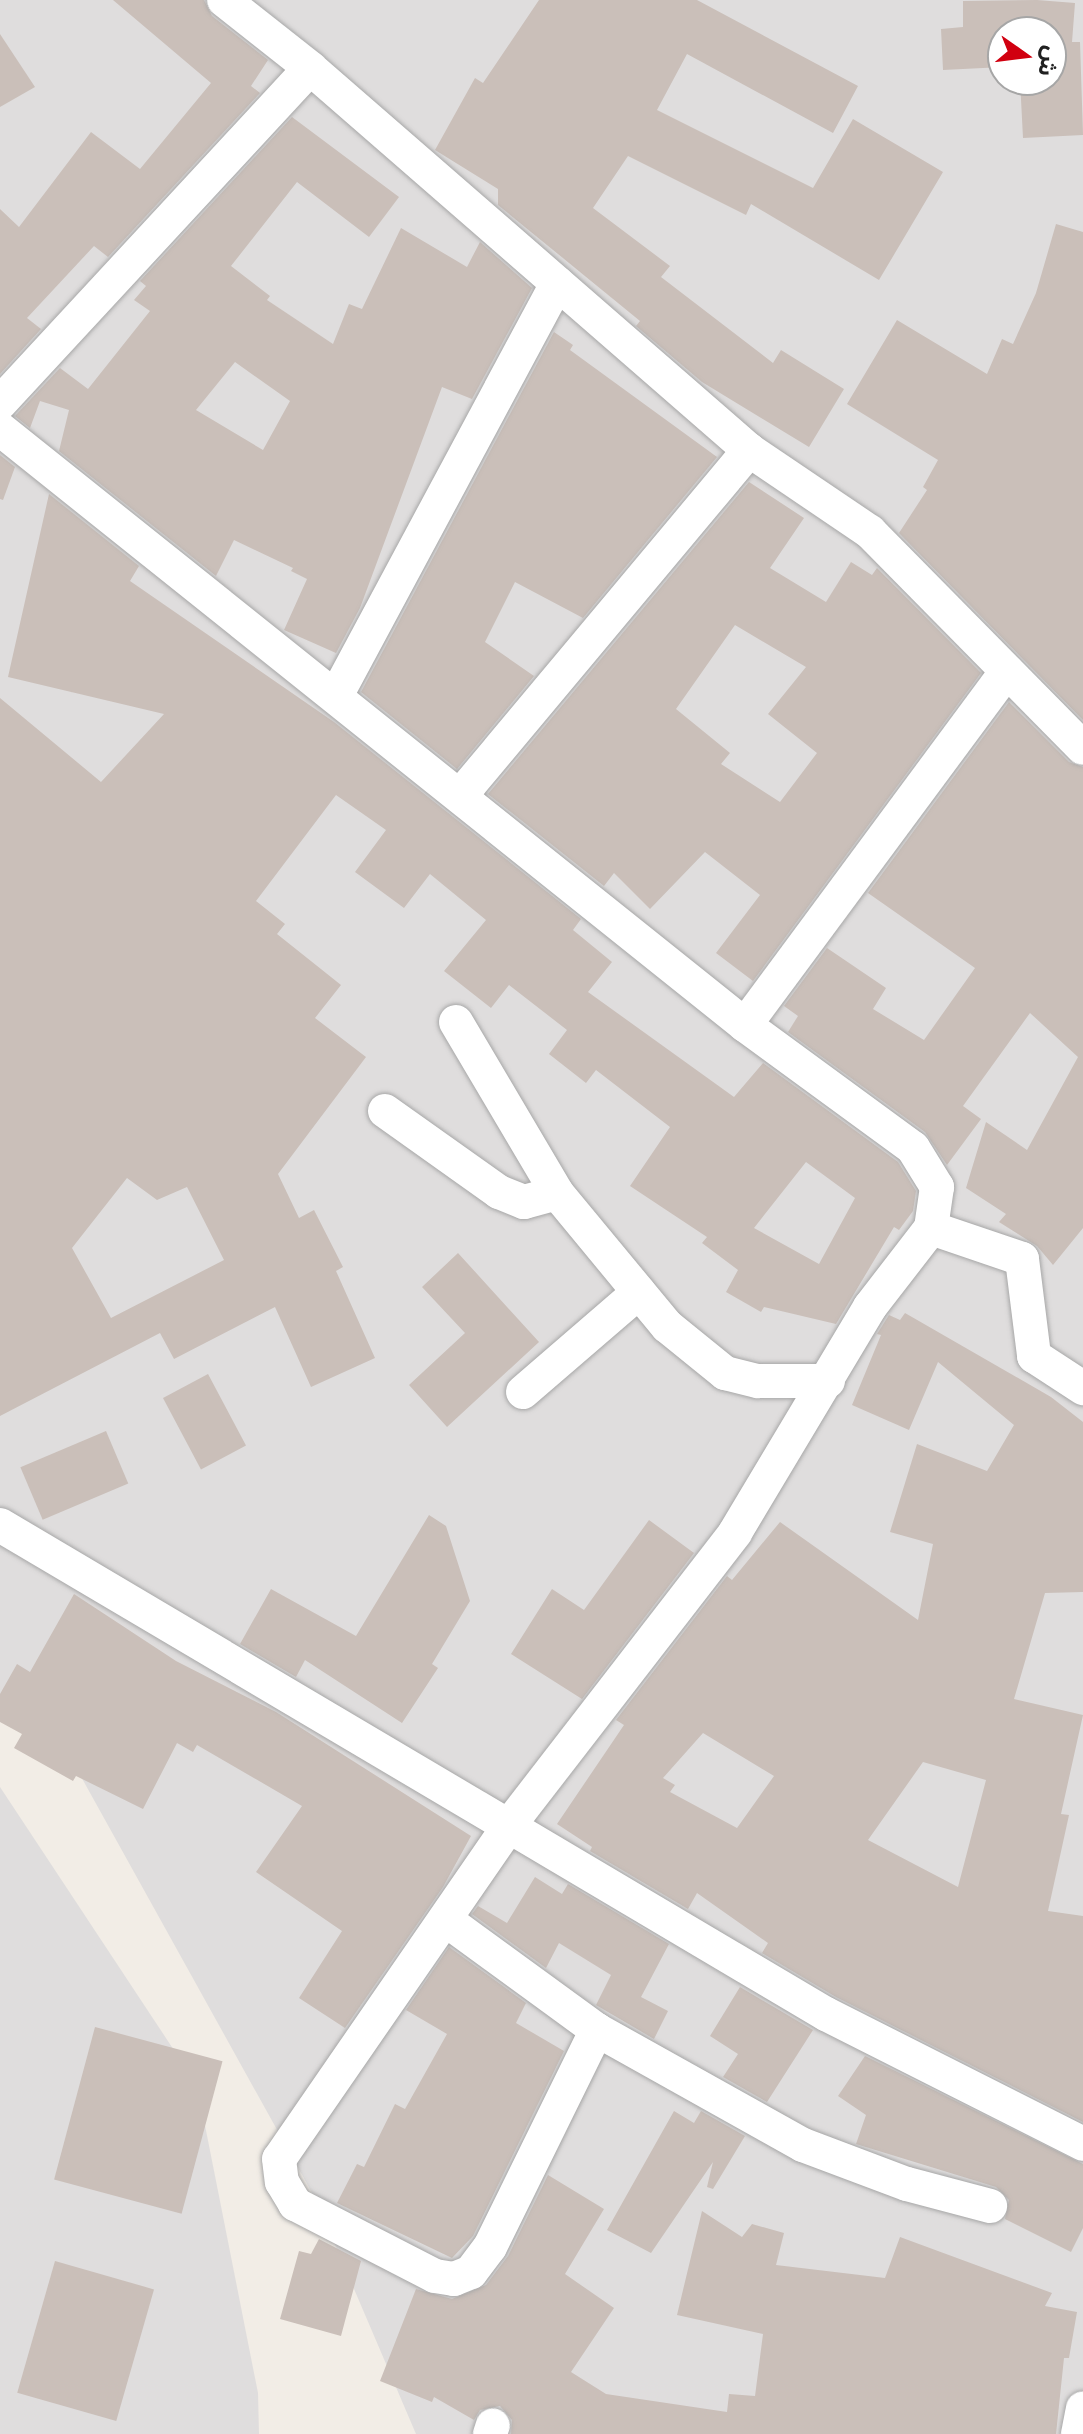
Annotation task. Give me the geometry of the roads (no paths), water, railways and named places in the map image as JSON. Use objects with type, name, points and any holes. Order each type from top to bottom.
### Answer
[{"type":"street","points":[[224,0],[310,68],[749,450],[870,532],[1083,748]]},
{"type":"street","points":[[0,403],[310,68]]},
{"type":"street","points":[[337,694],[557,283]]},
{"type":"street","points":[[3,438],[337,694],[745,1025],[913,1148],[937,1187],[931,1228],[870,1307],[735,1533],[511,1823],[279,2159],[282,2182],[295,2204],[435,2276],[454,2279],[471,2272],[490,2247],[597,2030]]},
{"type":"street","points":[[460,796],[749,450]]},
{"type":"street","points":[[745,1025],[1007,671]]},
{"type":"street","points":[[456,1022],[557,1193],[667,1326],[725,1373],[758,1381],[828,1381]]},
{"type":"street","points":[[385,1111],[499,1192],[524,1202],[557,1193]]},
{"type":"street","points":[[931,1228],[1022,1259],[1034,1356],[1083,1388]]},
{"type":"street","points":[[523,1392],[639,1292]]},
{"type":"street","points":[[0,1525],[511,1823],[826,2014],[1083,2144]]},
{"type":"street","points":[[446,1920],[597,2030],[803,2145],[907,2184],[990,2206]]},
{"type":"street","points":[[1078,2434],[1083,2408]]}]
